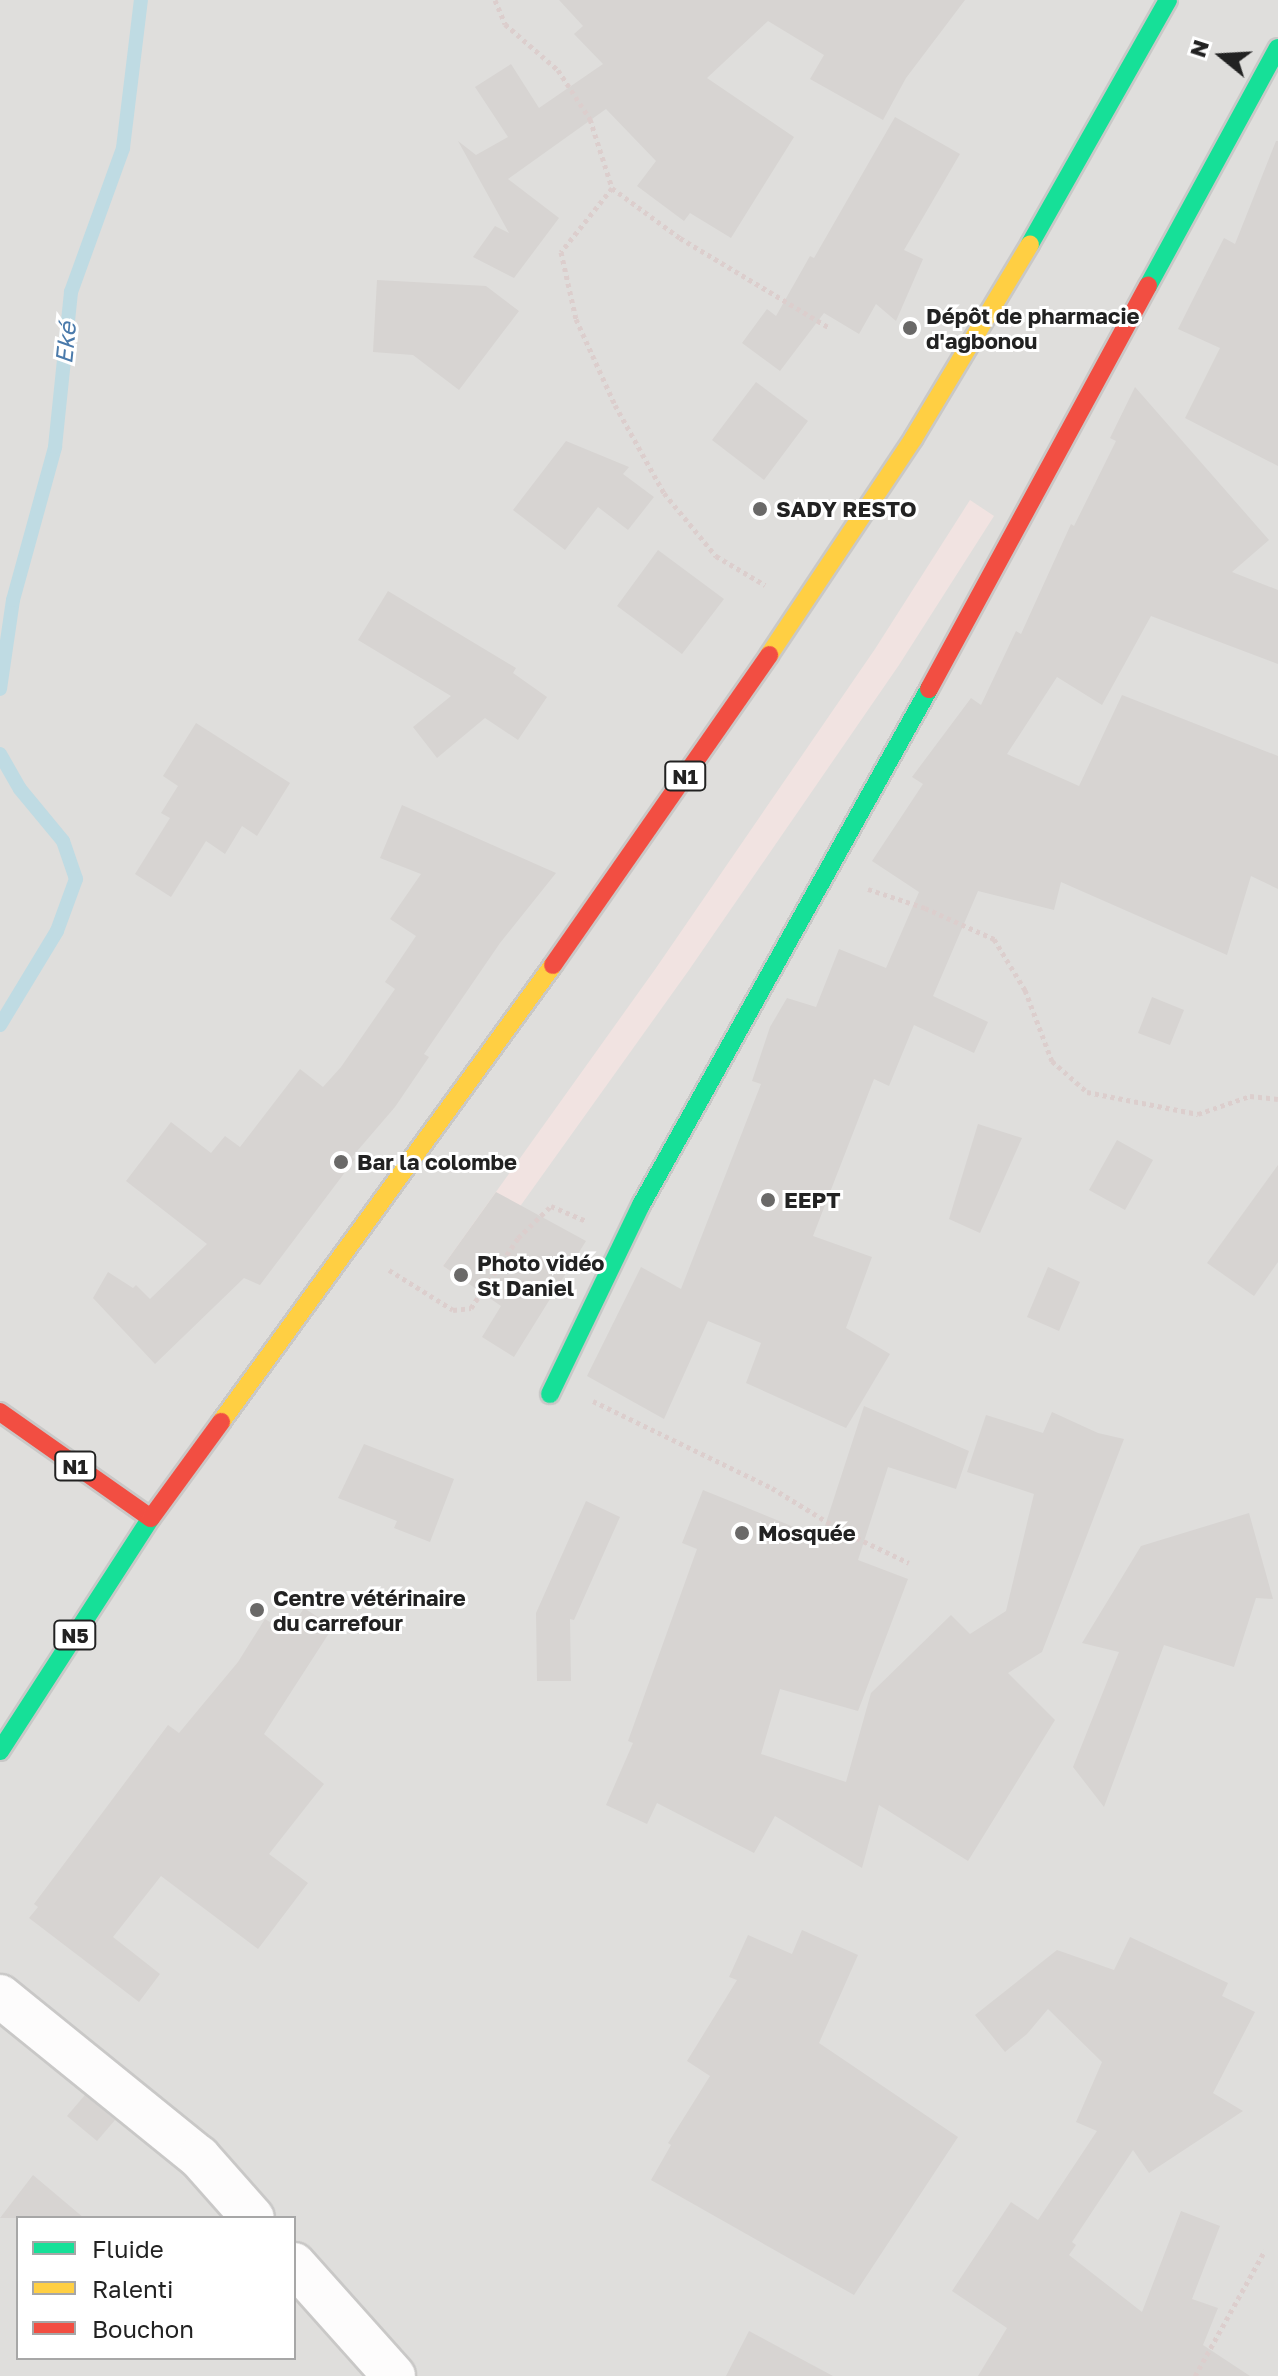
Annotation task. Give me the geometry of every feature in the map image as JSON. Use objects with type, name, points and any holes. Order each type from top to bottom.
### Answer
[{"type":"main road","name":"N1","points":[[0,1412],[151,1518],[352,1246],[803,607],[913,439],[1031,242],[1168,0]]},
{"type":"main road","points":[[553,1387],[623,1238],[827,875],[1278,48]]},
{"type":"main road","name":"N5","points":[[0,1751],[151,1518]]},
{"type":"street","points":[[0,1996],[199,2157],[251,2216]]},
{"type":"street","points":[[296,2266],[394,2376]]},
{"type":"path","points":[[495,0],[505,24],[558,70],[590,119],[612,188],[680,238],[828,327]]},
{"type":"path","points":[[612,188],[561,252],[576,319],[615,405],[664,493],[716,556],[803,607]]},
{"type":"path","points":[[827,875],[925,908],[994,939],[1025,990],[1052,1061],[1087,1092],[1198,1114],[1250,1096],[1278,1099]]},
{"type":"path","points":[[352,1246],[453,1310],[471,1308],[518,1238],[551,1206],[623,1238]]},
{"type":"path","points":[[553,1387],[772,1488],[842,1531],[909,1563]]},
{"type":"path","points":[[1195,2376],[1265,2250]]},
{"type":"shaded area","points":[[0,0],[1278,0],[1278,2376],[0,2376]]},
{"type":"shaded area","points":[[970,500],[994,516],[899,665],[689,970],[466,1282],[443,1266],[656,968],[875,649]]},
{"type":"building","points":[[559,0],[965,0],[906,78],[883,120],[810,79],[824,55],[768,21],[707,78],[794,137],[731,238],[690,213],[684,221],[637,186],[656,161],[606,109],[508,179],[559,218],[514,278],[473,257],[495,226],[509,233],[458,141],[476,155],[508,137],[475,87],[511,64],[539,108],[603,64],[574,34],[583,26]]},
{"type":"building","points":[[895,117],[960,154],[904,250],[923,259],[896,321],[876,304],[859,334],[824,313],[780,371],[742,343],[767,309],[776,316],[810,256],[814,258]]},
{"type":"building","points":[[1276,141],[1278,466],[1185,418],[1220,348],[1178,329],[1224,238],[1235,244]]},
{"type":"building","points":[[377,280],[486,286],[519,311],[459,390],[413,355],[373,352]]},
{"type":"building","points":[[756,382],[808,421],[764,480],[712,440]]},
{"type":"building","points":[[1135,387],[1269,540],[1232,572],[1278,590],[1278,664],[1151,616],[1102,705],[1057,677],[1007,754],[1079,786],[1122,695],[1278,756],[1278,889],[1251,876],[1227,955],[1061,882],[1054,910],[978,891],[933,996],[988,1022],[974,1053],[914,1025],[889,1086],[874,1079],[813,1236],[872,1257],[846,1328],[890,1354],[846,1428],[746,1383],[761,1343],[708,1321],[664,1419],[587,1376],[641,1267],[681,1289],[761,1084],[752,1081],[770,1027],[787,998],[816,1007],[839,949],[886,968],[919,892],[872,861],[923,784],[912,777],[971,698],[981,705],[1016,631],[1021,634],[1071,524],[1074,526],[1116,441],[1110,438]]},
{"type":"building","points":[[566,441],[629,467],[623,474],[654,497],[628,530],[598,507],[565,550],[513,510]]},
{"type":"building","points":[[658,550],[724,599],[682,654],[617,606]]},
{"type":"building","points":[[388,591],[516,668],[513,673],[547,697],[518,740],[485,718],[437,758],[413,727],[451,696],[358,640]]},
{"type":"building","points":[[196,723],[290,783],[257,836],[242,826],[225,854],[206,841],[171,897],[135,874],[170,818],[161,813],[178,786],[163,776]]},
{"type":"building","points":[[402,805],[556,873],[500,943],[424,1054],[429,1057],[395,1107],[352,1157],[355,1159],[260,1285],[244,1278],[155,1364],[93,1298],[108,1272],[133,1288],[136,1285],[150,1299],[207,1244],[126,1181],[171,1122],[211,1153],[225,1136],[240,1147],[300,1069],[323,1087],[341,1067],[395,989],[385,982],[416,936],[390,919],[421,874],[380,858]]},
{"type":"building","points":[[1152,997],[1184,1010],[1170,1045],[1138,1033]]},
{"type":"building","points":[[978,1124],[1022,1138],[980,1233],[949,1219]]},
{"type":"building","points":[[1117,1140],[1153,1160],[1125,1210],[1089,1190]]},
{"type":"building","points":[[1278,1165],[1278,1262],[1254,1296],[1207,1263]]},
{"type":"building","points":[[496,1192],[586,1241],[514,1357],[482,1337],[501,1306],[443,1266]]},
{"type":"building","points":[[1048,1267],[1080,1282],[1059,1331],[1027,1317]]},
{"type":"building","points":[[864,1406],[969,1451],[956,1489],[888,1467],[858,1560],[908,1579],[858,1711],[780,1689],[761,1754],[846,1782],[871,1693],[951,1615],[970,1634],[1006,1611],[1034,1494],[967,1472],[986,1415],[1043,1433],[1052,1412],[1098,1433],[1124,1439],[1042,1652],[1008,1673],[1055,1720],[968,1861],[879,1805],[862,1868],[775,1816],[754,1853],[657,1803],[647,1824],[606,1805],[633,1743],[628,1741],[697,1549],[682,1543],[703,1490],[821,1538]]},
{"type":"building","points":[[364,1444],[454,1479],[430,1542],[394,1528],[397,1521],[338,1498]]},
{"type":"building","points":[[586,1501],[620,1517],[574,1620],[570,1619],[571,1681],[537,1681],[536,1613]]},
{"type":"building","points":[[1249,1513],[1273,1599],[1256,1598],[1234,1667],[1164,1645],[1104,1807],[1073,1767],[1119,1652],[1082,1643],[1141,1546]]},
{"type":"building","points":[[304,1608],[333,1627],[264,1734],[324,1784],[269,1854],[308,1883],[258,1949],[161,1876],[113,1937],[160,1974],[139,2002],[29,1918],[38,1907],[34,1904],[168,1725],[179,1733],[238,1662],[265,1619],[288,1633]]},
{"type":"building","points":[[802,1930],[858,1955],[819,2043],[958,2137],[854,2295],[651,2180],[671,2145],[668,2143],[710,2076],[687,2061],[737,1980],[729,1977],[748,1935],[792,1954]]},
{"type":"building","points":[[1130,1937],[1228,1983],[1222,1996],[1255,2012],[1213,2093],[1243,2111],[1149,2173],[1133,2150],[1072,2242],[1076,2245],[1069,2255],[1142,2312],[1181,2211],[1220,2226],[1192,2299],[1218,2308],[1203,2345],[1250,2376],[978,2376],[1007,2328],[952,2291],[1011,2202],[1038,2220],[1097,2131],[1076,2122],[1102,2062],[1048,2009],[1027,2034],[1005,2052],[975,2015],[1057,1950],[1114,1970]]},
{"type":"building","points":[[85,2095],[115,2120],[97,2141],[67,2116]]},
{"type":"building","points":[[33,2175],[82,2216],[16,2216],[0,2218]]},
{"type":"building","points":[[749,2331],[833,2376],[726,2376]]},
{"type":"waterway","name":"Eké","points":[[0,689],[13,600],[55,447],[71,292],[123,148],[141,0]]},
{"type":"waterway","name":"Eké","points":[[0,754],[20,789],[63,841],[76,879],[57,931],[0,1025]]},
{"type":"traffic: fast","points":[[1030,244],[1168,0]]},
{"type":"traffic: fast","points":[[1148,286],[1278,48]]},
{"type":"traffic: fast","points":[[550,1394],[641,1205],[929,689]]},
{"type":"traffic: fast","points":[[0,1751],[151,1518]]},
{"type":"traffic: slow","points":[[769,655],[913,439],[1030,244]]},
{"type":"traffic: slow","points":[[221,1422],[553,965]]},
{"type":"traffic: jam","points":[[929,689],[1148,286]]},
{"type":"traffic: jam","points":[[553,965],[769,655]]},
{"type":"traffic: jam","points":[[0,1412],[151,1518],[221,1422]]},
{"type":"place","name":"Dépôt de pharmacie d'agbonou","points":[[910,328]]},
{"type":"place","name":"SADY RESTO","points":[[760,509]]},
{"type":"place","name":"Bar la colombe","points":[[341,1162]]},
{"type":"place","name":"EEPT","points":[[768,1200]]},
{"type":"place","name":"Photo vidéo St Daniel","points":[[461,1275]]},
{"type":"place","name":"Mosquée","points":[[742,1533]]},
{"type":"place","name":"Centre vétérinaire du carrefour","points":[[257,1610]]}]
